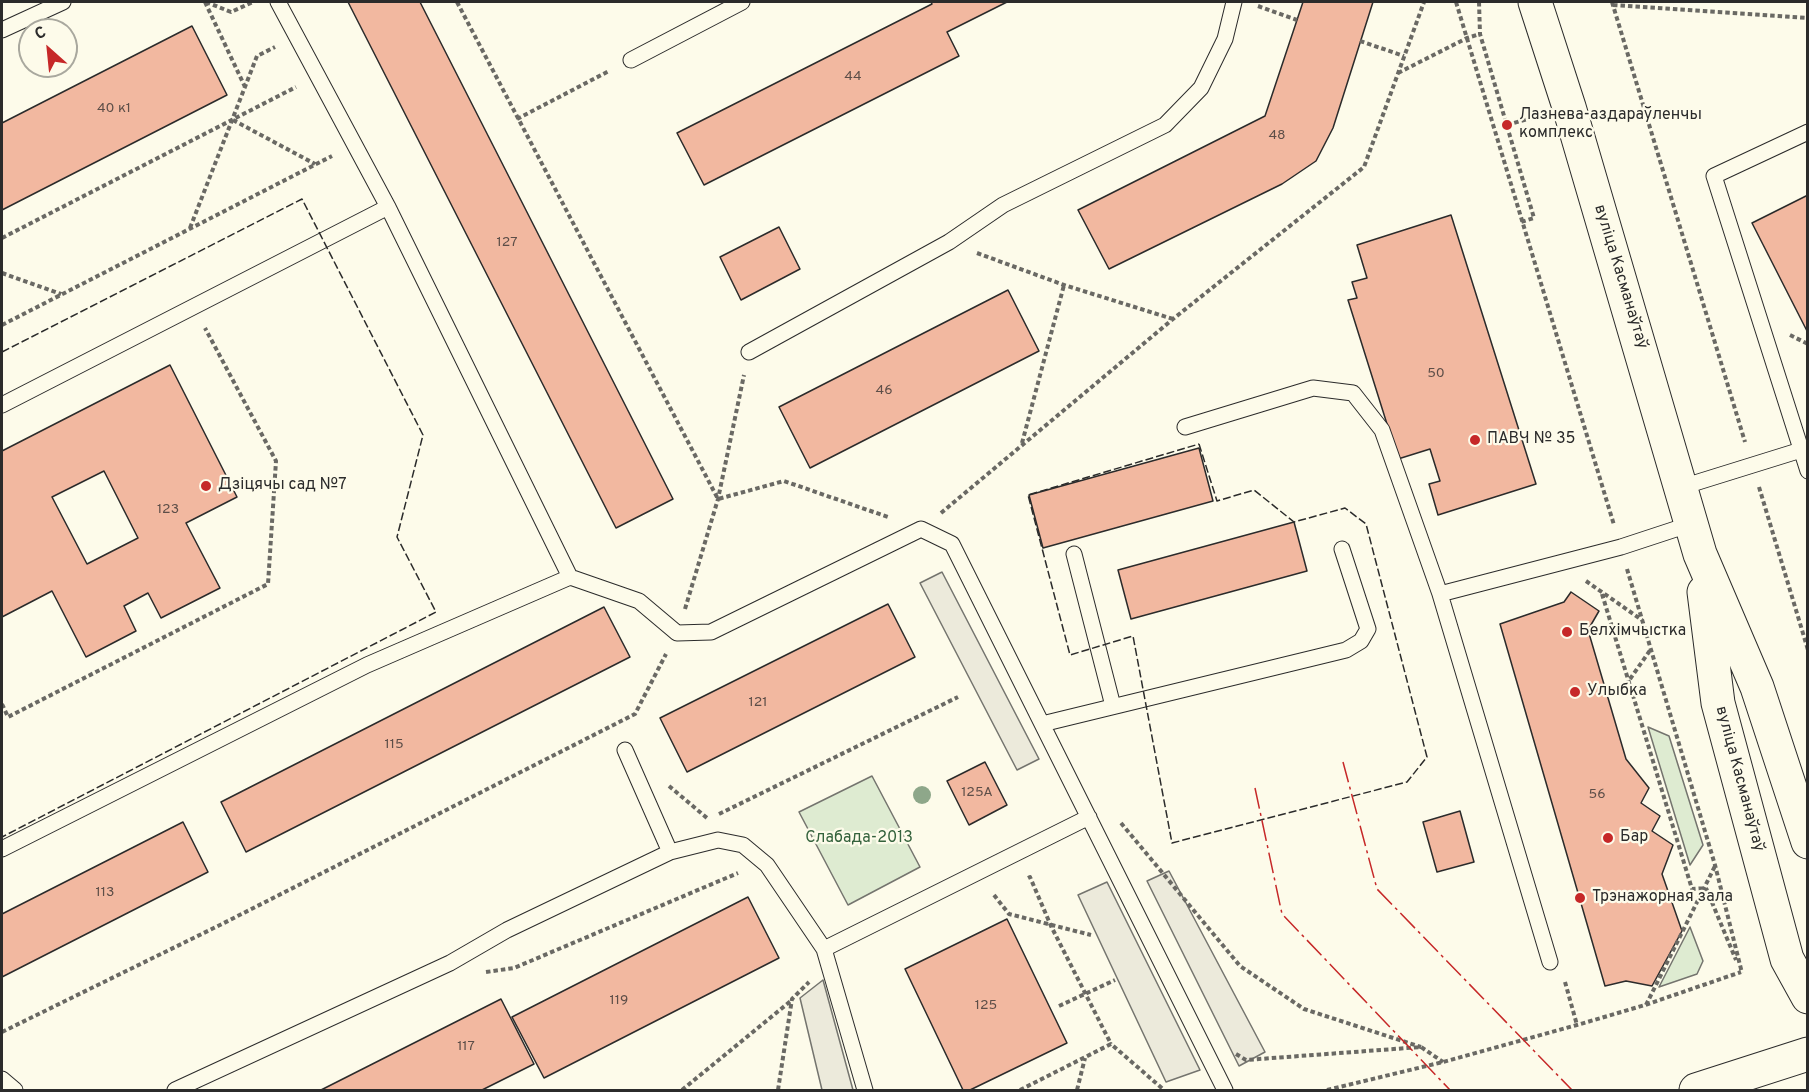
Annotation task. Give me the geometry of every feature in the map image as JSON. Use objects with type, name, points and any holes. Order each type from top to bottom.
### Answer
[{"type":"street","name":"вуліца Касманаўтаў","points":[[1535,2],[1696,539],[1757,687],[1808,842]]},
{"type":"street","name":"вуліца Касманаўтаў","points":[[1696,539],[1718,703],[1787,959],[1808,997]]},
{"type":"street","points":[[1696,1090],[1808,1054]]},
{"type":"lane","points":[[2,30],[63,2]]},
{"type":"lane","points":[[278,2],[388,207],[570,577]]},
{"type":"lane","points":[[631,60],[742,2]]},
{"type":"lane","points":[[749,352],[949,242],[1003,205],[1165,125],[1201,88],[1225,39],[1234,2]]},
{"type":"lane","points":[[1808,132],[1714,176],[1808,471]]},
{"type":"lane","points":[[2,405],[388,207]]},
{"type":"lane","points":[[1185,427],[1313,388],[1353,393],[1382,430],[1440,594],[1550,962]]},
{"type":"lane","points":[[1682,487],[1801,450]]},
{"type":"lane","points":[[2,849],[366,664],[570,577],[639,601],[677,633],[711,632],[921,529],[952,544],[1225,1090]]},
{"type":"lane","points":[[1440,594],[1621,547],[1696,539]]},
{"type":"lane","points":[[1042,724],[1346,650],[1361,641],[1368,629],[1342,549]]},
{"type":"lane","points":[[1074,554],[1113,706]]},
{"type":"lane","points":[[625,750],[670,852]]},
{"type":"lane","points":[[824,949],[1089,817]]},
{"type":"lane","points":[[175,1090],[450,963],[507,930],[670,852],[718,840],[743,845],[767,865],[824,949],[865,1090]]},
{"type":"lane","points":[[2,1079],[15,1090]]},
{"type":"path","points":[[205,2],[231,12],[253,2]]},
{"type":"path","points":[[205,2],[244,87]]},
{"type":"path","points":[[457,2],[718,499]]},
{"type":"path","points":[[718,499],[784,481],[921,529],[1173,319],[1364,167],[1424,2]]},
{"type":"path","points":[[1456,2],[1715,866],[1742,973]]},
{"type":"path","points":[[1479,2],[1480,34],[1534,218],[1521,222]]},
{"type":"path","points":[[1808,18],[1612,3],[1808,650]]},
{"type":"path","points":[[1256,5],[1297,20]]},
{"type":"path","points":[[1398,73],[1467,38],[1480,34]]},
{"type":"path","points":[[190,229],[257,56],[297,37]]},
{"type":"path","points":[[1360,41],[1404,56]]},
{"type":"path","points":[[517,120],[631,60]]},
{"type":"path","points":[[2,238],[318,76]]},
{"type":"path","points":[[232,119],[315,164]]},
{"type":"path","points":[[2,325],[355,144]]},
{"type":"path","points":[[949,242],[1064,285],[1173,319]]},
{"type":"path","points":[[2,273],[62,294]]},
{"type":"path","points":[[1022,444],[1064,285]]},
{"type":"path","points":[[2,704],[9,717],[268,584],[276,461],[194,306]]},
{"type":"path","points":[[2,1032],[220,925],[635,714],[677,633],[718,499],[749,352]]},
{"type":"path","points":[[1580,576],[1602,594],[1642,620]]},
{"type":"path","points":[[1602,594],[1692,889],[1706,888]]},
{"type":"path","points":[[1630,680],[1651,649]]},
{"type":"path","points":[[667,784],[709,819],[958,697]]},
{"type":"path","points":[[1113,814],[1240,966],[1304,1009],[1421,1047],[1443,1062]]},
{"type":"path","points":[[1645,1005],[1706,888],[1715,866]]},
{"type":"path","points":[[481,973],[514,968],[737,873],[747,878]]},
{"type":"path","points":[[1021,882],[1030,877],[1051,926],[1111,1044],[1164,1090]]},
{"type":"path","points":[[1706,888],[1742,973]]},
{"type":"path","points":[[984,900],[1003,891]]},
{"type":"path","points":[[994,895],[1009,914],[1091,935]]},
{"type":"path","points":[[1550,962],[1564,979],[1577,1025]]},
{"type":"path","points":[[684,1090],[792,999],[818,974],[830,971]]},
{"type":"path","points":[[1327,1090],[1443,1062],[1577,1025],[1742,973]]},
{"type":"path","points":[[1059,1006],[1115,980]]},
{"type":"path","points":[[778,1090],[792,999]]},
{"type":"path","points":[[1196,1032],[1246,1060],[1421,1047]]},
{"type":"path","points":[[1020,1090],[1111,1044]]},
{"type":"path","points":[[1077,1090],[1084,1058]]},
{"type":"green space","points":[[1648,727],[1669,736],[1703,845],[1690,865]]},
{"type":"green space","name":"Слабада-2013","points":[[872,776],[920,867],[848,905],[799,812]]},
{"type":"green space","points":[[1690,927],[1703,961],[1697,974],[1659,987]]},
{"type":"shaded area","points":[[942,572],[1039,759],[1017,770],[920,583]]},
{"type":"shaded area","points":[[1169,871],[1265,1052],[1239,1066],[1147,881]]},
{"type":"shaded area","points":[[1107,882],[1200,1070],[1166,1082],[1078,895]]},
{"type":"shaded area","points":[[823,980],[853,1090],[822,1090],[800,998]]},
{"type":"building","points":[[348,2],[420,2],[673,499],[616,528]]},
{"type":"building","points":[[931,2],[1007,2],[947,32],[959,56],[704,185],[677,133],[932,4]]},
{"type":"building","points":[[1303,2],[1373,2],[1333,128],[1316,161],[1282,184],[1109,269],[1078,210],[1265,116]]},
{"type":"building","points":[[192,26],[227,95],[2,210],[2,123]]},
{"type":"building","points":[[1808,195],[1808,330],[1807,331],[1752,223]]},
{"type":"building","points":[[1451,215],[1536,484],[1438,515],[1429,484],[1440,481],[1430,449],[1398,459],[1348,300],[1357,298],[1352,282],[1367,278],[1357,245]]},
{"type":"building","points":[[779,227],[800,269],[741,300],[720,257]]},
{"type":"building","points":[[1008,290],[1039,351],[810,468],[779,407]]},
{"type":"building","points":[[170,365],[237,497],[186,523],[220,588],[161,618],[148,593],[124,606],[136,631],[86,657],[52,591],[2,617],[2,451]],"holes":[[[104,471],[138,538],[87,564],[52,497]]]},
{"type":"building","points":[[1199,448],[1213,501],[1043,548],[1029,495]]},
{"type":"building","points":[[1294,522],[1307,571],[1131,619],[1118,570]]},
{"type":"building","points":[[1571,592],[1599,611],[1588,630],[1626,759],[1649,788],[1641,803],[1660,816],[1652,831],[1673,845],[1662,874],[1682,931],[1652,986],[1626,981],[1605,986],[1500,624],[1564,602]]},
{"type":"building","points":[[888,604],[915,657],[687,772],[660,718]]},
{"type":"building","points":[[604,607],[630,657],[246,852],[221,802]]},
{"type":"building","points":[[985,762],[1007,805],[969,825],[947,781]]},
{"type":"building","points":[[1460,811],[1474,862],[1437,872],[1423,822]]},
{"type":"building","points":[[183,822],[208,872],[2,977],[2,914]]},
{"type":"building","points":[[748,897],[779,958],[544,1078],[512,1017]]},
{"type":"building","points":[[1007,919],[1067,1043],[970,1090],[963,1090],[905,969]]},
{"type":"building","points":[[501,999],[534,1064],[482,1090],[321,1090]]},
{"type":"fence","points":[[2,352],[302,199],[423,435],[397,537],[436,612],[2,837]]},
{"type":"fence","points":[[1199,444],[1217,501],[1254,490],[1294,522],[1345,508],[1366,524],[1427,757],[1407,782],[1172,843],[1133,636],[1070,655],[1028,495],[1199,444]]},
{"type":"power","points":[[1343,762],[1377,889],[1572,1090]]},
{"type":"power","points":[[1255,788],[1282,914],[1450,1090]]},
{"type":"place","name":"Лазнева-аздараўленчы комплекс","points":[[1507,125]]},
{"type":"place","name":"ПАВЧ № 35","points":[[1475,440]]},
{"type":"place","name":"Дзіцячы сад №7","points":[[206,486]]},
{"type":"place","name":"Белхімчыстка","points":[[1567,632]]},
{"type":"place","name":"Улыбка","points":[[1575,692]]},
{"type":"place","name":"Бар","points":[[1608,838]]},
{"type":"place","name":"Трэнажорная зала","points":[[1580,898]]}]
